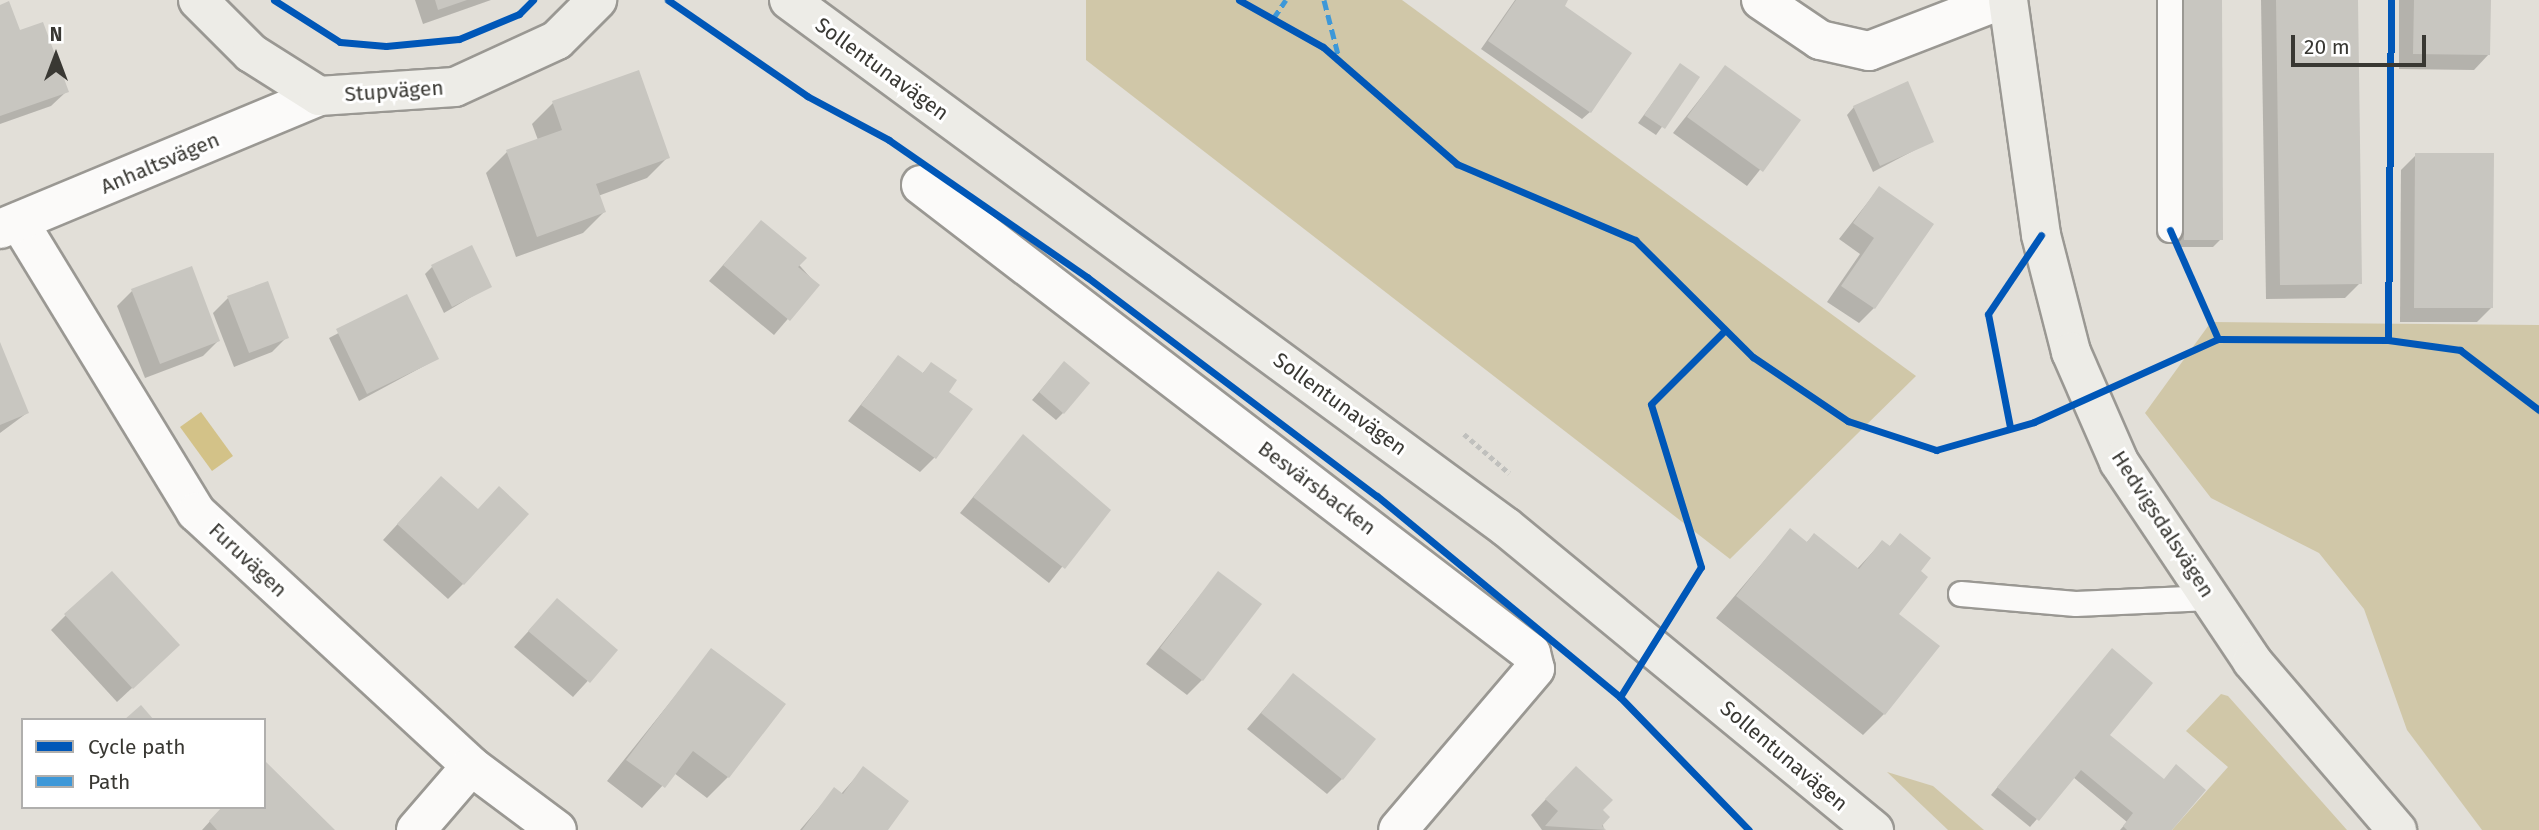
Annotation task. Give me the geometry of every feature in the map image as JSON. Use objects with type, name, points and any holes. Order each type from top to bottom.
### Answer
[{"type":"street","name":"Stupvägen","points":[[198,0],[251,53],[319,96],[455,87],[557,40],[597,0]]},
{"type":"street","name":"Sollentunavägen","points":[[789,0],[1506,527],[1874,830]]},
{"type":"street","points":[[1761,0],[1820,40],[1869,51],[2001,0]]},
{"type":"street","name":"Hedvigsdalsvägen","points":[[2008,0],[2041,235],[2071,352],[2119,462],[2252,661],[2397,830]]},
{"type":"street","name":"Anhaltsvägen","points":[[10,225],[319,96]]},
{"type":"street","name":"Besvärsbacken","points":[[921,185],[1531,653],[1535,668],[1398,830]]},
{"type":"street","name":"Furuvägen","points":[[10,225],[196,512],[471,766],[558,830]]},
{"type":"street","points":[[416,830],[471,766]]},
{"type":"lane","points":[[2169,0],[2171,230]]},
{"type":"lane","points":[[1961,594],[2076,604],[2210,598]]},
{"type":"shaded area","points":[[1086,0],[1402,0],[1916,376],[1730,559],[1086,60]]},
{"type":"shaded area","points":[[2211,322],[2539,325],[2539,830],[2482,830],[2407,730],[2364,609],[2319,553],[2211,498],[2145,413]]},
{"type":"shaded area","points":[[201,412],[233,456],[212,471],[180,427]]},
{"type":"shaded area","points":[[2221,694],[2228,696],[2347,830],[2172,830],[2228,767],[2186,731]]},
{"type":"shaded area","points":[[1887,772],[1933,786],[1984,830],[1948,830]]},
{"type":"building","points":[[435,0],[467,0],[438,10]]},
{"type":"building","points":[[1516,0],[1568,0],[1565,6],[1632,53],[1591,113],[1488,41]]},
{"type":"building","points":[[2184,0],[2222,0],[2223,240],[2184,240]]},
{"type":"building","points":[[2276,0],[2358,0],[2362,284],[2280,285]]},
{"type":"building","points":[[2414,0],[2491,0],[2490,55],[2413,54]]},
{"type":"building","points":[[9,1],[20,30],[43,22],[69,92],[0,116],[0,5]]},
{"type":"building","points":[[1680,63],[1700,77],[1665,129],[1644,115]]},
{"type":"building","points":[[1725,65],[1801,120],[1763,172],[1687,117]]},
{"type":"building","points":[[639,70],[670,158],[596,184],[606,212],[537,237],[506,150],[562,130],[552,101]]},
{"type":"building","points":[[1908,81],[1934,142],[1880,166],[1853,106]]},
{"type":"building","points":[[2415,153],[2494,153],[2493,308],[2414,308]]},
{"type":"building","points":[[1879,186],[1934,224],[1875,309],[1841,286],[1874,238],[1853,223]]},
{"type":"building","points":[[761,220],[807,258],[798,267],[820,285],[790,321],[723,265]]},
{"type":"building","points":[[472,245],[492,287],[452,307],[431,265]]},
{"type":"building","points":[[192,266],[220,341],[160,364],[131,289]]},
{"type":"building","points":[[268,281],[289,338],[249,353],[227,296]]},
{"type":"building","points":[[407,294],[439,359],[367,394],[336,329]]},
{"type":"building","points":[[0,342],[29,413],[0,425]]},
{"type":"building","points":[[898,355],[923,373],[931,362],[957,380],[949,392],[973,409],[936,459],[861,405]]},
{"type":"building","points":[[1064,361],[1090,383],[1064,414],[1039,392]]},
{"type":"building","points":[[1023,434],[1111,510],[1065,569],[973,497]]},
{"type":"building","points":[[441,476],[478,509],[499,486],[529,514],[464,585],[397,524]]},
{"type":"building","points":[[1790,528],[1807,542],[1814,533],[1859,569],[1882,540],[1890,546],[1900,533],[1931,558],[1921,571],[1928,577],[1899,614],[1940,646],[1885,715],[1736,596]]},
{"type":"building","points":[[112,571],[180,645],[133,689],[64,614]]},
{"type":"building","points":[[1218,571],[1262,604],[1203,681],[1160,648]]},
{"type":"building","points":[[557,598],[618,650],[590,683],[528,631]]},
{"type":"building","points":[[711,648],[786,704],[729,778],[693,751],[665,788],[626,760]]},
{"type":"building","points":[[2112,648],[2153,683],[2110,735],[2164,779],[2176,764],[2206,790],[2172,830],[2127,830],[2123,826],[2133,813],[2081,770],[2039,821],[1997,787]]},
{"type":"building","points":[[1293,673],[1376,739],[1343,780],[1261,713]]},
{"type":"building","points":[[141,705],[152,718],[126,718]]},
{"type":"building","points":[[266,762],[335,830],[217,830],[209,821],[220,809],[266,809]]},
{"type":"building","points":[[863,766],[909,801],[888,830],[802,830],[834,787],[843,794]]},
{"type":"building","points":[[1576,766],[1613,800],[1603,810],[1610,817],[1602,826],[1606,830],[1545,826],[1558,811],[1545,799]]},
{"type":"marked path","points":[[1273,19],[1286,0]]},
{"type":"marked path","points":[[1324,0],[1339,58]]},
{"type":"cycle path","points":[[274,0],[340,42],[386,46],[459,39],[519,14],[533,0]]},
{"type":"cycle path","points":[[668,0],[807,96],[889,140],[1087,277],[1377,496],[1620,697],[1749,830]]},
{"type":"cycle path","points":[[1239,0],[1323,47],[1457,164],[1635,240],[1753,357],[1848,421],[1936,450],[2034,422],[2218,339],[2388,340],[2460,350],[2539,410]]},
{"type":"cycle path","points":[[2388,340],[2391,0]]},
{"type":"cycle path","points":[[2170,230],[2218,339]]},
{"type":"cycle path","points":[[2010,427],[1988,314],[2041,235]]},
{"type":"cycle path","points":[[1620,697],[1701,567],[1651,404],[1724,331]]}]
